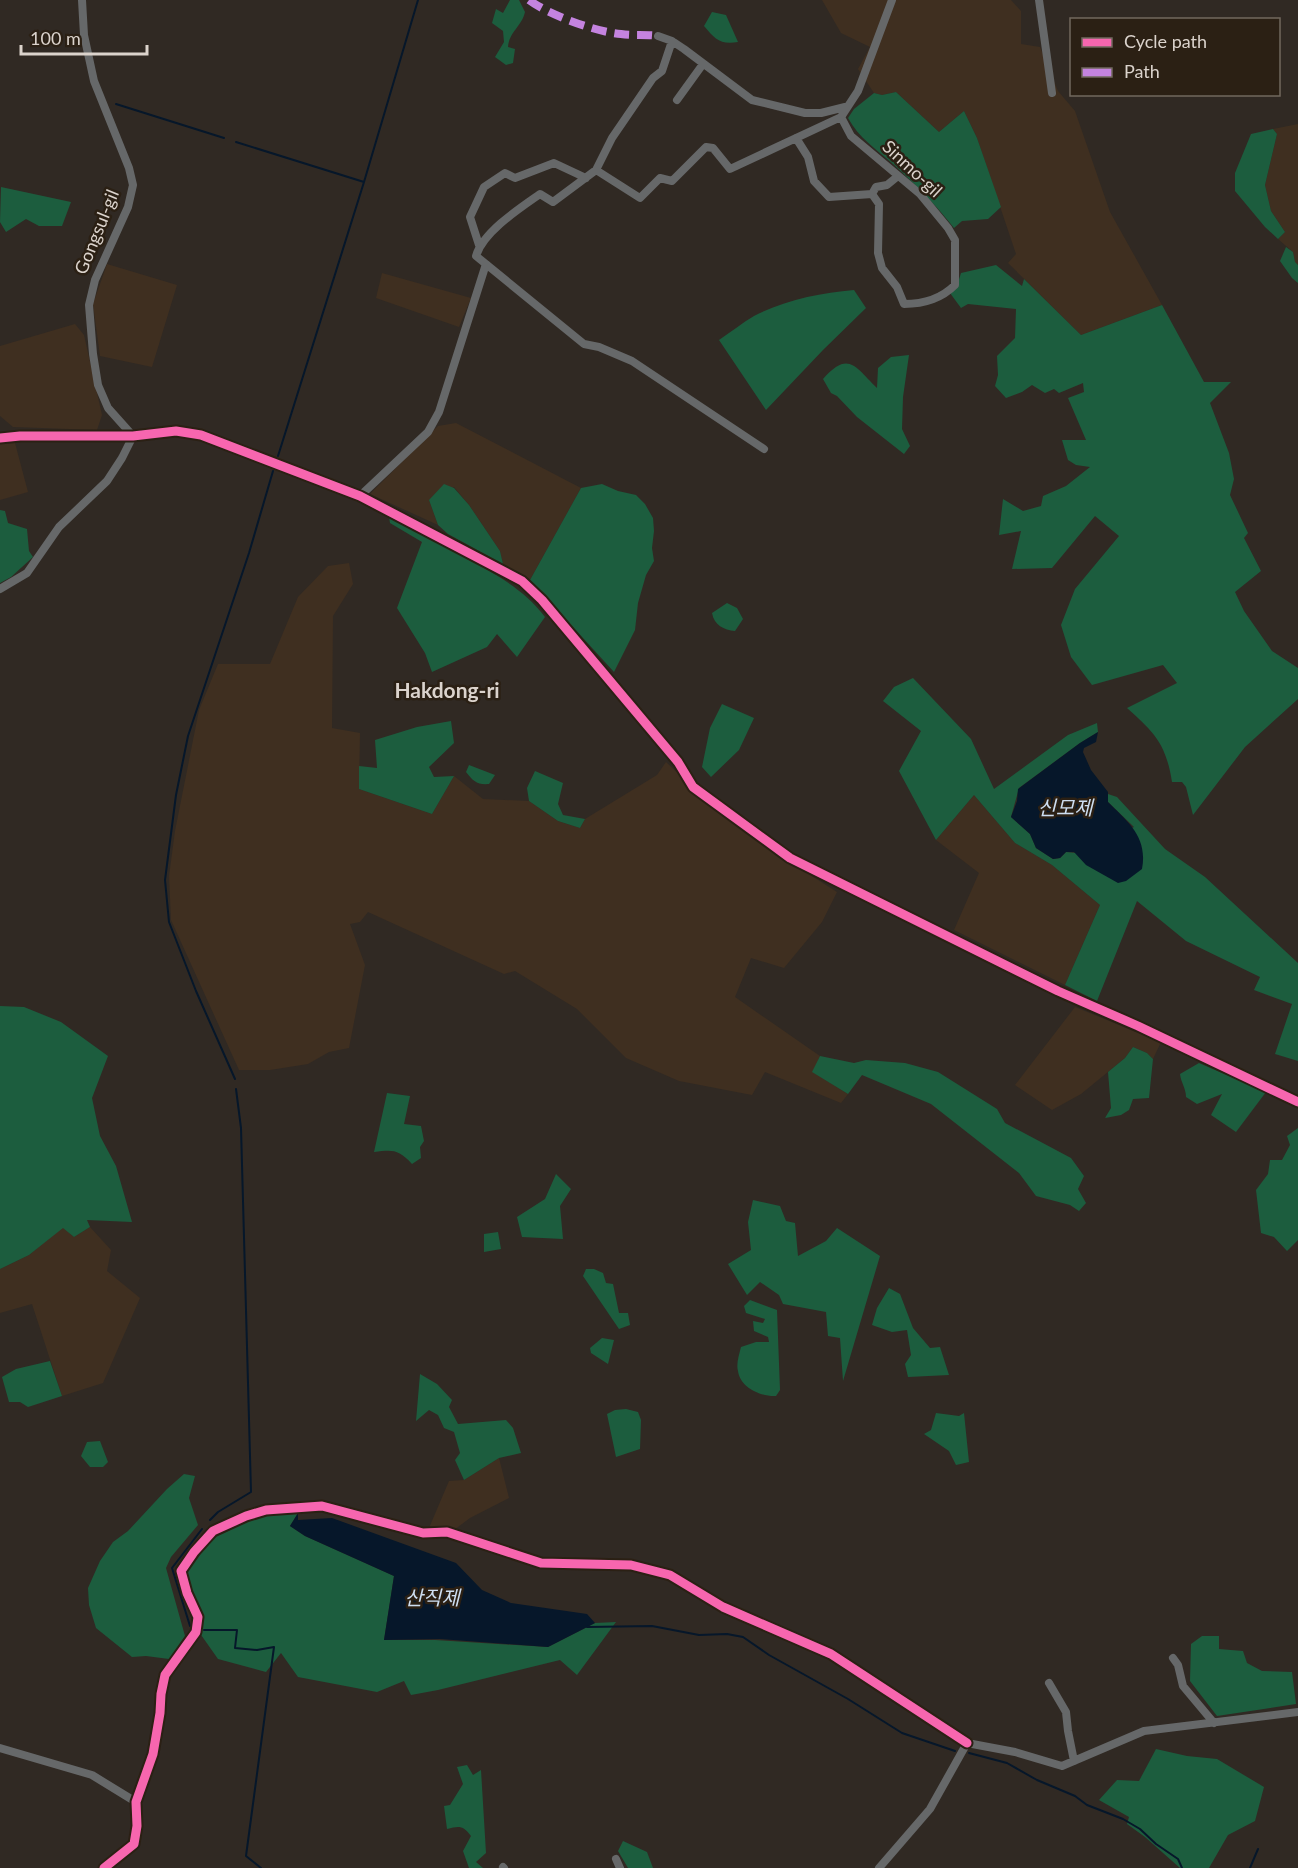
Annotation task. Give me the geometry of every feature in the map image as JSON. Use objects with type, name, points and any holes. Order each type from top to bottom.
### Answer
[{"type":"street","name":"Gongsul-gil","points":[[82,0],[84,35],[94,81],[129,168],[133,185],[128,207],[95,280],[91,296],[89,305],[93,354],[98,385],[108,408],[133,436]]},
{"type":"street","points":[[596,170],[640,198],[660,178],[672,181],[706,147],[713,148],[730,169],[841,117],[845,107],[858,91],[892,0]]},
{"type":"street","points":[[1039,0],[1052,93]]},
{"type":"street","points":[[658,36],[672,41],[752,100],[805,113],[821,113],[845,107]]},
{"type":"street","points":[[672,41],[662,71],[653,78],[612,138],[596,170],[553,202],[540,194],[514,212],[479,245],[476,256],[584,344],[599,347],[632,362],[764,449]]},
{"type":"street","points":[[677,100],[703,64]]},
{"type":"street","name":"Sinmo-gil","points":[[841,117],[851,136],[920,194],[955,240],[955,285],[946,294],[932,300],[904,304],[897,287],[882,268],[878,253],[879,204],[872,194]]},
{"type":"street","points":[[796,138],[808,157],[814,181],[829,197],[872,194],[876,187],[887,185],[898,176]]},
{"type":"street","points":[[479,245],[470,217],[484,187],[504,173],[515,178],[554,163],[586,178]]},
{"type":"street","points":[[360,496],[428,432],[439,412],[486,264]]},
{"type":"street","points":[[0,438],[133,436],[176,431],[201,435],[360,496],[522,581],[542,600],[678,762],[693,787],[790,858],[1058,991],[1138,1026],[1298,1102]]},
{"type":"street","points":[[0,589],[27,573],[58,527],[107,481],[133,436]]},
{"type":"street","points":[[104,1868],[134,1844],[137,1826],[136,1802],[153,1754],[165,1675],[196,1632],[198,1617],[187,1593],[181,1571],[194,1552],[213,1532],[246,1516],[266,1510],[322,1506],[423,1533],[447,1532],[541,1563],[631,1565],[670,1575],[723,1607],[831,1654],[967,1743],[1015,1752],[1062,1766],[1144,1731],[1298,1712]]},
{"type":"street","points":[[1173,1658],[1178,1665],[1183,1686],[1214,1723]]},
{"type":"street","points":[[1049,1683],[1066,1712],[1074,1761]]},
{"type":"street","points":[[879,1868],[930,1809],[967,1743]]},
{"type":"street","points":[[0,1748],[92,1775],[136,1802]]},
{"type":"street","points":[[616,1859],[620,1868]]},
{"type":"shaded area","points":[[822,0],[1011,0],[1021,11],[1021,44],[1040,47],[1058,91],[1075,111],[1110,212],[1162,305],[1081,335],[1008,263],[1016,254],[977,138],[964,111],[939,132],[896,92],[882,95],[874,93],[858,69],[870,47],[841,33]]},
{"type":"shaded area","points":[[1298,124],[1298,265],[1295,263],[1293,252],[1278,239],[1285,232],[1271,211],[1265,185],[1277,134],[1273,129]]},
{"type":"shaded area","points":[[107,264],[177,285],[152,367],[100,356],[93,304]]},
{"type":"shaded area","points":[[382,273],[471,298],[459,327],[376,298]]},
{"type":"shaded area","points":[[75,324],[84,335],[102,415],[97,430],[13,427],[0,416],[0,346]]},
{"type":"shaded area","points":[[456,423],[581,488],[530,580],[503,564],[500,551],[454,487],[429,500],[438,525],[370,494],[438,426]]},
{"type":"shaded area","points":[[15,443],[28,492],[0,500],[0,444]]},
{"type":"shaded area","points":[[349,563],[353,584],[333,616],[332,728],[360,733],[359,789],[432,814],[454,776],[483,799],[529,801],[558,821],[580,828],[585,819],[657,775],[666,762],[717,810],[777,854],[837,892],[822,922],[784,968],[751,958],[735,997],[820,1056],[813,1072],[848,1094],[841,1103],[765,1072],[752,1095],[679,1081],[626,1058],[577,1009],[515,971],[504,974],[368,912],[360,922],[350,924],[365,965],[349,1048],[329,1052],[308,1064],[270,1070],[239,1070],[171,920],[169,876],[175,831],[199,710],[218,664],[270,664],[298,597],[328,566]]},
{"type":"shaded area","points":[[974,795],[1015,843],[1052,865],[1100,905],[1065,985],[954,930],[979,873],[936,840]]},
{"type":"shaded area","points":[[1075,1007],[1161,1042],[1153,1059],[1147,1053],[1133,1047],[1125,1058],[1081,1094],[1052,1110],[1015,1085]]},
{"type":"shaded area","points":[[63,1227],[74,1237],[90,1227],[111,1250],[107,1271],[140,1298],[103,1383],[62,1396],[32,1304],[0,1313],[0,1269],[29,1255]]},
{"type":"shaded area","points":[[499,1458],[509,1498],[470,1518],[454,1530],[429,1528],[449,1481],[464,1480]]},
{"type":"green space","points":[[510,0],[519,0],[525,12],[509,42],[508,47],[515,49],[513,63],[506,65],[495,57],[504,42],[503,31],[492,23],[496,9],[503,13]]},
{"type":"green space","points":[[712,12],[726,15],[738,42],[722,42],[708,31],[704,26]]},
{"type":"green space","points":[[896,92],[939,132],[964,111],[977,138],[1001,207],[988,219],[962,221],[954,228],[917,187],[852,125],[848,118],[854,109],[874,93],[882,95]]},
{"type":"green space","points":[[1273,129],[1277,134],[1265,185],[1271,211],[1285,232],[1278,239],[1235,191],[1235,173],[1251,134]]},
{"type":"green space","points":[[1,187],[71,202],[62,226],[39,226],[26,219],[6,232],[0,222]]},
{"type":"green space","points":[[1286,247],[1293,252],[1298,265],[1298,283],[1280,261]]},
{"type":"green space","points":[[996,265],[1022,286],[1024,279],[1081,335],[1162,305],[1204,382],[1231,382],[1210,403],[1229,453],[1234,479],[1230,495],[1248,533],[1244,538],[1261,571],[1235,592],[1244,611],[1272,651],[1298,668],[1298,699],[1245,747],[1193,815],[1186,787],[1182,782],[1172,782],[1163,748],[1152,732],[1127,708],[1177,683],[1163,665],[1092,685],[1071,657],[1061,625],[1075,589],[1119,536],[1095,516],[1052,568],[1012,569],[1021,531],[999,535],[1003,499],[1023,511],[1041,506],[1043,496],[1066,486],[1090,467],[1076,465],[1068,460],[1062,440],[1086,440],[1068,398],[1084,392],[1083,383],[1059,393],[1054,389],[1045,393],[1032,385],[1006,398],[995,386],[998,375],[997,356],[1015,338],[1016,309],[968,304],[961,308],[950,293],[956,289],[961,273]]},
{"type":"green space","points":[[854,290],[866,308],[766,410],[719,340],[754,316],[778,306],[816,295]]},
{"type":"green space","points":[[909,355],[903,397],[902,429],[910,446],[904,454],[831,393],[823,379],[839,365],[852,365],[877,388],[878,368],[891,357]]},
{"type":"green space","points":[[444,484],[454,488],[469,505],[500,551],[503,564],[448,534],[438,525],[429,500]]},
{"type":"green space","points":[[602,484],[636,495],[645,504],[653,518],[654,531],[652,548],[654,561],[646,575],[638,603],[635,630],[614,672],[530,580],[581,488]]},
{"type":"green space","points":[[0,510],[5,511],[8,523],[27,529],[29,551],[33,557],[11,577],[0,583]]},
{"type":"green space","points":[[389,517],[403,520],[497,576],[535,605],[545,617],[517,657],[497,634],[487,647],[432,672],[425,653],[397,608],[422,542],[390,523]]},
{"type":"green space","points":[[727,603],[737,608],[743,619],[735,631],[720,626],[713,617],[712,613]]},
{"type":"green space","points":[[913,678],[971,739],[994,789],[1068,735],[1097,723],[1098,732],[1019,788],[1011,817],[1030,834],[1036,848],[1053,859],[1060,858],[1066,852],[1076,853],[1134,827],[1108,802],[1108,794],[1117,797],[1165,849],[1205,877],[1298,963],[1298,1061],[1275,1054],[1292,1004],[1254,990],[1260,977],[1186,941],[1137,901],[1097,1001],[1065,985],[1100,905],[1052,865],[1015,843],[974,795],[936,840],[899,771],[921,731],[883,701],[894,687]]},
{"type":"green space","points":[[722,704],[754,718],[739,750],[711,777],[702,767],[710,728]]},
{"type":"green space","points":[[451,721],[454,743],[429,767],[434,777],[454,776],[432,814],[359,789],[359,766],[377,768],[375,740],[417,727]]},
{"type":"green space","points":[[469,765],[495,775],[489,784],[478,783],[466,772]]},
{"type":"green space","points":[[535,771],[563,783],[558,804],[563,815],[585,819],[580,828],[558,821],[529,801],[527,788]]},
{"type":"green space","points":[[0,1006],[24,1007],[61,1022],[108,1056],[92,1098],[100,1136],[116,1166],[132,1222],[87,1220],[90,1227],[74,1237],[63,1228],[29,1255],[0,1269]]},
{"type":"green space","points":[[1133,1047],[1147,1053],[1153,1059],[1149,1098],[1133,1099],[1129,1110],[1121,1115],[1105,1118],[1111,1108],[1108,1072],[1125,1058]]},
{"type":"green space","points":[[820,1056],[854,1063],[866,1060],[905,1063],[938,1072],[997,1109],[1005,1123],[1071,1158],[1084,1176],[1078,1189],[1086,1203],[1079,1211],[1070,1205],[1036,1196],[1019,1173],[931,1104],[862,1075],[848,1094],[812,1072]]},
{"type":"green space","points":[[1199,1063],[1266,1092],[1236,1132],[1211,1115],[1222,1094],[1197,1104],[1186,1097],[1180,1074]]},
{"type":"green space","points":[[387,1093],[410,1096],[404,1124],[421,1126],[424,1141],[420,1147],[421,1158],[412,1164],[395,1152],[374,1152]]},
{"type":"green space","points":[[1298,1128],[1298,1240],[1287,1251],[1274,1237],[1261,1233],[1256,1190],[1268,1174],[1270,1160],[1282,1160],[1290,1145],[1287,1136]]},
{"type":"green space","points":[[556,1174],[571,1189],[560,1206],[563,1239],[522,1237],[517,1217],[545,1199]]},
{"type":"green space","points":[[753,1200],[780,1206],[786,1221],[795,1223],[798,1256],[826,1241],[837,1228],[880,1256],[843,1381],[840,1338],[828,1336],[826,1312],[783,1304],[779,1295],[760,1282],[747,1295],[728,1264],[751,1250],[748,1222]]},
{"type":"green space","points":[[498,1232],[501,1249],[484,1252],[484,1234]]},
{"type":"green space","points":[[586,1269],[594,1269],[603,1273],[606,1283],[613,1284],[619,1313],[628,1313],[630,1325],[619,1329],[583,1276]]},
{"type":"green space","points":[[889,1288],[900,1294],[913,1328],[930,1348],[940,1347],[949,1375],[908,1377],[905,1364],[911,1355],[907,1330],[892,1332],[872,1325],[877,1308]]},
{"type":"green space","points":[[750,1300],[777,1310],[780,1390],[776,1396],[764,1395],[747,1387],[738,1371],[741,1347],[756,1342],[769,1342],[768,1337],[754,1331],[753,1321],[763,1323],[765,1319],[746,1313],[744,1306]]},
{"type":"green space","points":[[602,1338],[614,1340],[608,1364],[591,1353],[590,1348]]},
{"type":"green space","points":[[50,1361],[62,1396],[28,1407],[20,1402],[9,1402],[2,1377],[16,1369]]},
{"type":"green space","points":[[420,1374],[437,1384],[452,1400],[449,1407],[458,1424],[506,1420],[513,1428],[521,1453],[499,1458],[464,1480],[455,1460],[460,1453],[454,1432],[444,1428],[438,1415],[429,1410],[416,1421]]},
{"type":"green space","points":[[626,1409],[638,1412],[641,1420],[640,1449],[616,1457],[607,1414],[615,1410]]},
{"type":"green space","points":[[936,1413],[959,1416],[964,1413],[969,1462],[956,1465],[949,1451],[924,1434],[931,1430]]},
{"type":"green space","points":[[100,1441],[108,1462],[103,1467],[90,1467],[81,1456],[87,1442]]},
{"type":"green space","points":[[184,1474],[195,1476],[189,1498],[198,1525],[171,1557],[166,1568],[185,1636],[169,1659],[132,1657],[96,1628],[89,1605],[88,1588],[100,1561],[113,1542],[128,1531]]},
{"type":"green space","points":[[298,1513],[290,1526],[305,1536],[394,1576],[384,1640],[435,1640],[548,1647],[595,1623],[616,1622],[577,1675],[560,1660],[411,1695],[404,1681],[377,1692],[298,1677],[281,1653],[266,1672],[218,1659],[199,1632],[186,1573],[213,1538],[264,1514]]},
{"type":"green space","points":[[1202,1636],[1219,1636],[1219,1649],[1243,1651],[1247,1663],[1262,1671],[1292,1672],[1296,1704],[1217,1716],[1190,1681],[1191,1644]]},
{"type":"green space","points":[[1156,1749],[1187,1756],[1217,1759],[1264,1787],[1255,1821],[1228,1835],[1209,1868],[1180,1868],[1127,1824],[1129,1817],[1099,1800],[1117,1780],[1139,1781]]},
{"type":"green space","points":[[467,1765],[473,1775],[481,1770],[486,1853],[476,1862],[483,1868],[469,1868],[463,1851],[471,1836],[468,1832],[460,1827],[447,1829],[444,1806],[450,1805],[463,1784],[457,1767]]},
{"type":"green space","points":[[623,1841],[647,1852],[653,1868],[628,1868],[618,1851]]},
{"type":"water","name":"신모제","points":[[1098,732],[1096,742],[1084,748],[1083,752],[1091,770],[1108,792],[1108,802],[1135,831],[1142,848],[1142,869],[1126,881],[1118,883],[1086,865],[1074,852],[1066,852],[1060,858],[1053,859],[1036,848],[1030,834],[1011,817],[1017,801],[1018,789]]},
{"type":"water","name":"산직제","points":[[298,1513],[298,1520],[332,1518],[456,1563],[482,1590],[511,1603],[587,1614],[595,1623],[548,1647],[440,1639],[384,1640],[394,1576],[305,1536],[290,1526]]},
{"type":"waterway","points":[[278,456],[418,0]]},
{"type":"waterway","points":[[116,104],[224,138]]},
{"type":"waterway","points":[[236,142],[364,182]]},
{"type":"waterway","points":[[235,1079],[196,991],[169,922],[165,880],[176,795],[188,736],[249,553],[273,471]]},
{"type":"waterway","points":[[210,1520],[218,1512],[251,1492],[241,1128],[236,1089]]},
{"type":"waterway","points":[[190,1626],[172,1568],[202,1529]]},
{"type":"waterway","points":[[587,1627],[652,1626],[699,1635],[727,1634],[743,1637],[769,1655],[848,1699],[902,1733],[955,1751]]},
{"type":"waterway","points":[[204,1630],[237,1630],[235,1648],[257,1650],[274,1647],[246,1856],[261,1868]]},
{"type":"waterway","points":[[969,1753],[1007,1763],[1037,1780],[1075,1796],[1087,1805],[1123,1819],[1140,1829],[1156,1844],[1178,1859],[1182,1868]]},
{"type":"waterway","points":[[1250,1868],[1258,1849]]},
{"type":"marked path","points":[[529,0],[560,17],[599,30],[626,35],[658,36]]},
{"type":"cycle path","points":[[0,438],[133,436],[176,431],[201,435],[360,496],[522,581],[542,600],[678,762],[693,787],[790,858],[1058,991],[1138,1026],[1298,1102]]},
{"type":"cycle path","points":[[104,1868],[134,1844],[137,1826],[136,1802],[153,1754],[165,1675],[196,1632],[198,1617],[187,1593],[181,1571],[213,1531],[266,1510],[322,1506],[423,1533],[447,1532],[541,1563],[631,1565],[670,1575],[723,1607],[831,1654],[967,1743]]},
{"type":"district","name":"Hakdong-ri","points":[[447,691]]}]
